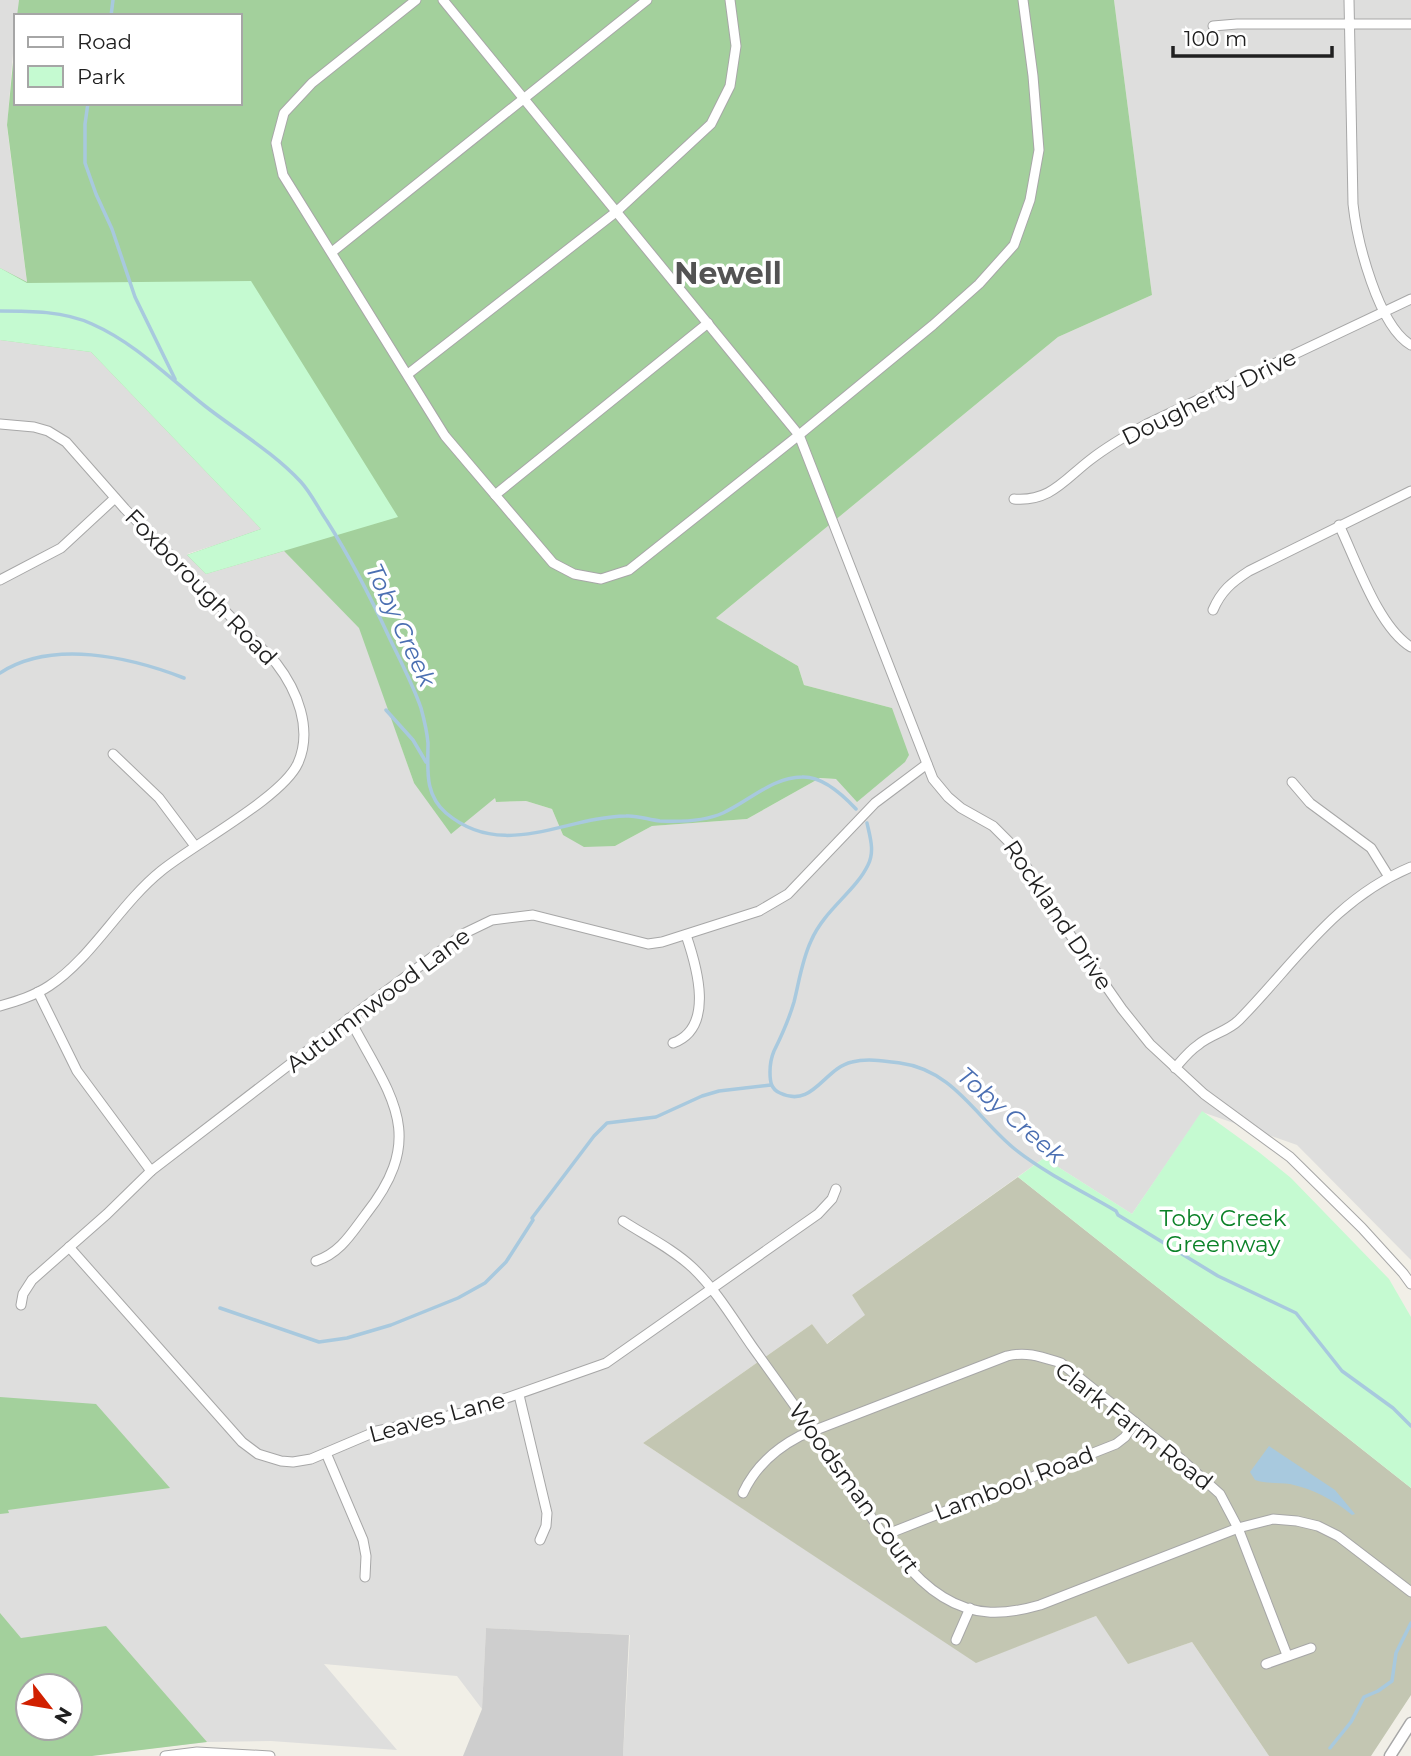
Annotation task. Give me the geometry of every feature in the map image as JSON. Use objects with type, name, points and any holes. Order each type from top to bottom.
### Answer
[{"type":"street","points":[[416,0],[312,83],[284,113],[276,144],[284,175],[445,436],[552,563],[574,574],[601,579],[629,570],[799,435],[979,284],[1014,245],[1030,200],[1039,150],[1023,0]]},
{"type":"street","name":"Rockland Drive","points":[[443,0],[799,435],[933,779],[961,808],[993,826],[1013,846],[1122,1010],[1150,1044],[1233,1117],[1290,1157],[1362,1228],[1411,1284]]},
{"type":"street","points":[[332,252],[647,0]]},
{"type":"street","points":[[408,374],[616,212],[711,124],[730,86],[736,46],[730,0]]},
{"type":"street","points":[[1349,0],[1353,204],[1356,230],[1370,279],[1385,312],[1397,334],[1411,345]]},
{"type":"street","points":[[1213,26],[1411,24]]},
{"type":"street","name":"Dougherty Drive","points":[[1014,499],[1028,500],[1047,494],[1117,441],[1147,424],[1411,299]]},
{"type":"street","points":[[495,495],[708,323]]},
{"type":"street","name":"Foxborough Road","points":[[0,424],[34,427],[61,438],[115,498],[267,651],[285,675],[300,710],[304,739],[290,777],[279,787],[159,873],[113,920],[74,966],[38,992],[0,1006]]},
{"type":"street","points":[[1213,610],[1218,598],[1230,583],[1249,571],[1411,491]]},
{"type":"street","points":[[0,580],[61,548],[115,498]]},
{"type":"street","points":[[1339,525],[1386,623],[1399,639],[1411,647]]},
{"type":"street","points":[[113,754],[159,798],[195,846]]},
{"type":"street","name":"Autumnwood Lane","points":[[21,1305],[29,1284],[151,1171],[349,1018],[465,933],[492,920],[533,915],[648,944],[687,935],[759,911],[788,894],[875,803],[927,764]]},
{"type":"street","points":[[1292,782],[1310,803],[1371,848],[1389,877]]},
{"type":"street","points":[[1175,1068],[1198,1045],[1237,1023],[1337,913],[1360,895],[1411,867]]},
{"type":"street","points":[[673,1043],[682,1040],[692,1030],[699,998],[696,964],[687,935]]},
{"type":"street","points":[[38,992],[77,1071],[151,1171]]},
{"type":"street","points":[[316,1261],[326,1258],[341,1247],[389,1182],[398,1158],[400,1142],[397,1115],[349,1018]]},
{"type":"street","name":"Leaves Lane","points":[[69,1247],[242,1442],[258,1454],[293,1462],[326,1453],[377,1431],[452,1417],[606,1363],[825,1209],[836,1189]]},
{"type":"street","name":"Woodsman Court","points":[[623,1221],[684,1260],[711,1290],[905,1563],[944,1598],[990,1613],[1011,1613],[1040,1605],[1238,1528],[1273,1519],[1318,1526],[1352,1546],[1411,1592]]},
{"type":"street","name":"Clark Farm Road","points":[[743,1493],[769,1455],[813,1430],[1021,1352],[1061,1363],[1212,1485],[1229,1508],[1238,1528],[1287,1655]]},
{"type":"street","points":[[519,1395],[547,1513],[540,1540]]},
{"type":"street","name":"Lambool Road","points":[[885,1535],[1116,1444],[1125,1437],[1135,1422]]},
{"type":"street","points":[[326,1453],[363,1540],[366,1556],[365,1577]]},
{"type":"street","points":[[956,1640],[970,1608]]},
{"type":"street","points":[[1266,1664],[1311,1648]]},
{"type":"street","points":[[1390,1756],[1411,1723]]},
{"type":"street","points":[[165,1756],[197,1752],[270,1756]]},
{"type":"shaded area","points":[[0,0],[19,0],[18,14],[14,14],[7,127],[27,283],[0,268]]},
{"type":"shaded area","points":[[1114,0],[1411,0],[1411,1260],[1297,1145],[1202,1112],[1132,1214],[1044,1158],[852,1295],[866,1315],[826,1344],[812,1324],[643,1443],[976,1662],[1096,1616],[1129,1663],[1192,1642],[1269,1756],[623,1756],[630,1635],[486,1628],[482,1709],[457,1676],[324,1664],[397,1750],[271,1741],[207,1742],[86,1756],[0,1756],[0,340],[91,352],[262,530],[187,554],[206,574],[284,551],[360,628],[414,783],[495,798],[496,802],[526,801],[552,809],[563,835],[615,846],[652,826],[747,819],[820,778],[836,779],[892,708],[804,685],[798,666],[716,618],[1058,337],[1152,295]]},
{"type":"shaded area","points":[[1018,1177],[1411,1488],[1411,1695],[1371,1756],[1269,1756],[1192,1642],[1128,1664],[1096,1616],[976,1663],[643,1443],[812,1324],[827,1344],[865,1315],[852,1295]]},
{"type":"shaded area","points":[[486,1628],[629,1635],[623,1756],[463,1756],[482,1709]]},
{"type":"green space","points":[[19,0],[1114,0],[1152,295],[1058,337],[716,618],[798,666],[804,685],[892,708],[909,755],[905,762],[857,802],[836,779],[820,778],[747,819],[652,826],[615,846],[584,847],[563,835],[552,809],[526,801],[496,802],[495,798],[451,834],[414,783],[359,628],[284,551],[206,574],[187,555],[261,529],[91,352],[0,340],[0,268],[27,282],[7,125],[14,52],[14,105],[242,105],[242,14],[17,14]]},
{"type":"green space","points":[[0,268],[27,283],[251,281],[398,517],[206,574],[187,555],[261,529],[91,352],[0,340]]},
{"type":"green space","name":"Toby Creek Greenway","points":[[1202,1111],[1291,1178],[1389,1279],[1411,1317],[1411,1488],[1018,1177],[1044,1158],[1132,1214]]},
{"type":"green space","points":[[0,1397],[96,1404],[170,1488],[8,1510],[9,1513],[0,1514]]},
{"type":"green space","points":[[0,1613],[21,1638],[106,1626],[207,1742],[92,1756],[0,1756]]},
{"type":"water","points":[[1269,1446],[1335,1490],[1355,1514],[1352,1515],[1331,1500],[1307,1489],[1255,1480],[1250,1472]]},
{"type":"waterway","name":"Toby Creek","points":[[111,14],[113,0]]},
{"type":"waterway","name":"Toby Creek","points":[[88,105],[85,163],[112,229],[135,297],[175,379]]},
{"type":"waterway","name":"Toby Creek","points":[[0,311],[58,314],[81,320],[108,332],[137,351],[205,406],[267,451],[301,482],[352,564],[414,691],[426,730],[429,781],[434,798],[446,813],[468,827],[489,834],[512,835],[626,816],[660,821],[700,819],[723,813],[781,781],[802,777],[824,783],[856,809]]},
{"type":"waterway","points":[[0,673],[43,656],[67,654],[116,658],[184,678]]},
{"type":"waterway","points":[[386,710],[413,740],[426,762]]},
{"type":"waterway","name":"Toby Creek","points":[[867,823],[871,844],[870,860],[862,875],[824,920],[808,948],[792,1008],[771,1059],[770,1079],[775,1089],[791,1097],[801,1096],[842,1066],[864,1060],[919,1067],[935,1075],[964,1098],[1002,1138],[1040,1167],[1116,1211],[1118,1215],[1218,1276],[1296,1313],[1342,1371],[1393,1408],[1411,1426]]},
{"type":"waterway","points":[[220,1308],[319,1342],[347,1338],[391,1325],[458,1298],[485,1283],[506,1262],[532,1218],[594,1136],[607,1123],[656,1117],[719,1091],[771,1085]]},
{"type":"waterway","points":[[1330,1748],[1351,1722],[1364,1697],[1392,1681],[1396,1653],[1411,1623]]},
{"type":"district","name":"Newell","points":[[728,273]]}]
